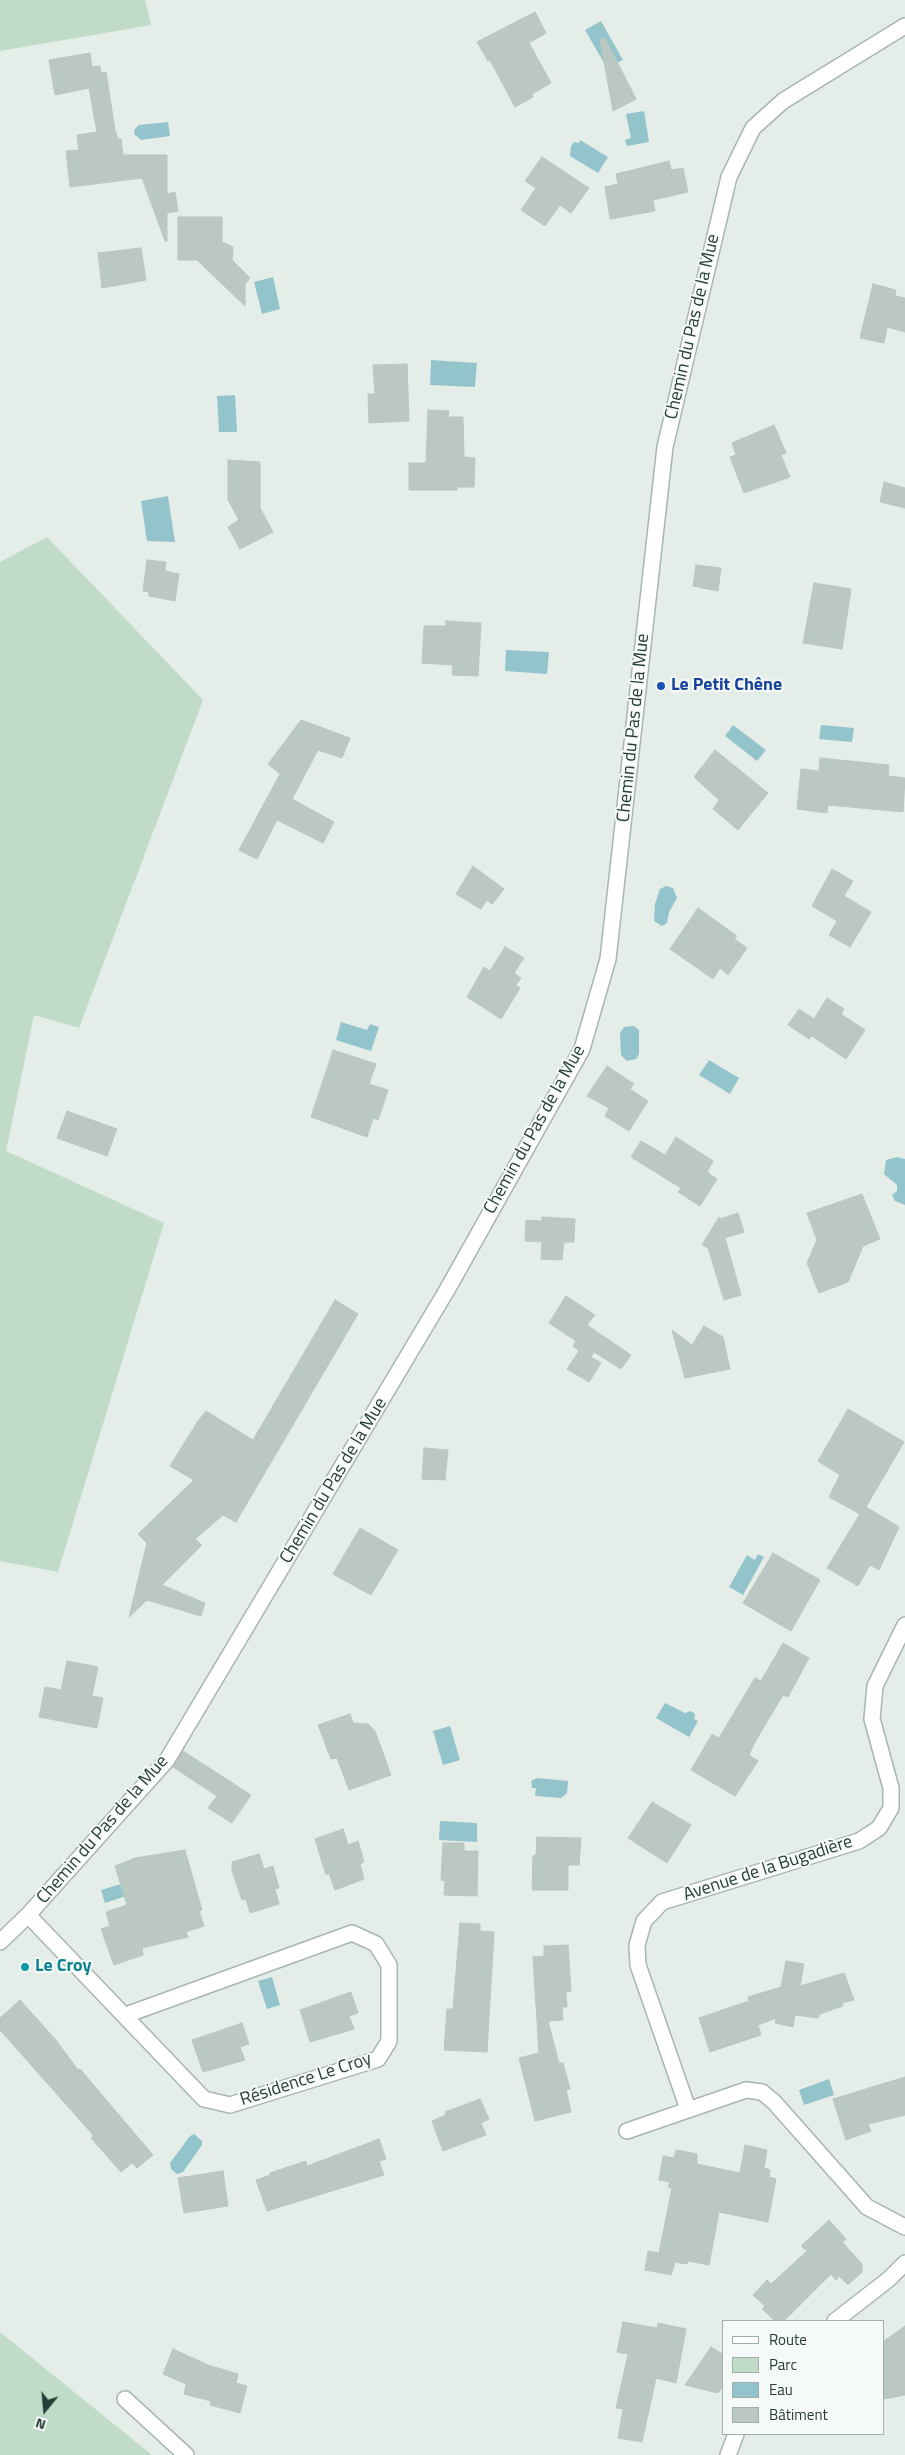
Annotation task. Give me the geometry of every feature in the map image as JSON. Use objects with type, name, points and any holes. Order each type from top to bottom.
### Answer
[{"type":"street","name":"Chemin du Pas de la Mue","points":[[0,1942],[28,1915],[167,1760],[447,1290],[582,1049],[608,959],[664,446],[729,177],[753,128],[782,101],[905,26]]},
{"type":"street","name":"Avenue de la Bugadière","points":[[688,2109],[638,1965],[637,1945],[644,1920],[662,1902],[859,1841],[880,1828],[891,1808],[891,1788],[872,1719],[875,1686],[905,1624]]},
{"type":"street","name":"Résidence Le Croy","points":[[28,1915],[126,2015],[204,2099],[230,2105],[378,2059],[389,2041],[389,1965],[376,1944],[352,1933],[126,2015]]},
{"type":"street","points":[[627,2131],[746,2090],[762,2092],[774,2102],[867,2207],[905,2227]]},
{"type":"street","points":[[836,2320],[889,2279],[905,2263]]},
{"type":"street","points":[[125,2399],[186,2455]]},
{"type":"street","points":[[728,2455],[736,2435]]},
{"type":"green space","points":[[0,0],[145,0],[151,25],[0,51]]},
{"type":"green space","points":[[47,537],[203,700],[79,1028],[34,1015],[6,1151],[164,1223],[58,1572],[0,1561],[0,562]]},
{"type":"green space","points":[[0,2332],[152,2455],[0,2455]]},
{"type":"water","points":[[601,21],[623,60],[607,68],[585,30]]},
{"type":"water","points":[[644,111],[649,142],[627,146],[625,140],[631,138],[626,114]]},
{"type":"water","points":[[168,122],[170,136],[141,140],[134,134],[135,129],[139,125]]},
{"type":"water","points":[[580,140],[608,157],[598,173],[570,156],[571,146],[574,142],[579,143]]},
{"type":"water","points":[[273,277],[280,309],[262,314],[254,282]]},
{"type":"water","points":[[431,360],[477,363],[475,387],[430,385]]},
{"type":"water","points":[[235,395],[237,432],[219,432],[217,396]]},
{"type":"water","points":[[168,496],[175,542],[147,541],[141,501]]},
{"type":"water","points":[[506,650],[549,652],[547,674],[505,671]]},
{"type":"water","points":[[733,725],[766,750],[757,761],[725,736]]},
{"type":"water","points":[[821,725],[854,728],[852,742],[819,739]]},
{"type":"water","points":[[666,886],[673,888],[677,898],[669,912],[667,923],[662,926],[654,921],[655,904],[660,889]]},
{"type":"water","points":[[341,1022],[367,1030],[370,1024],[379,1027],[371,1051],[336,1040]]},
{"type":"water","points":[[634,1026],[639,1030],[639,1054],[636,1059],[627,1061],[621,1055],[620,1033],[624,1027]]},
{"type":"water","points":[[709,1060],[739,1078],[730,1094],[699,1075]]},
{"type":"water","points":[[897,1157],[905,1159],[905,1205],[895,1201],[892,1195],[897,1191],[897,1185],[884,1174],[886,1160]]},
{"type":"water","points":[[758,1554],[764,1557],[743,1595],[729,1587],[747,1555],[755,1560]]},
{"type":"water","points":[[665,1703],[685,1713],[691,1711],[695,1714],[694,1719],[698,1721],[689,1737],[656,1718]]},
{"type":"water","points":[[450,1726],[460,1760],[443,1765],[433,1731]]},
{"type":"water","points":[[537,1778],[568,1781],[567,1793],[561,1798],[535,1796],[536,1788],[532,1788],[531,1781]]},
{"type":"water","points":[[440,1821],[477,1823],[477,1842],[439,1840]]},
{"type":"water","points":[[131,1881],[135,1893],[105,1903],[101,1890]]},
{"type":"water","points":[[272,1977],[280,2005],[267,2009],[258,1981]]},
{"type":"water","points":[[829,2079],[834,2095],[804,2105],[799,2090]]},
{"type":"water","points":[[194,2134],[202,2141],[202,2145],[183,2172],[177,2174],[171,2169],[170,2163],[190,2136]]},
{"type":"building","points":[[535,12],[546,33],[529,43],[551,83],[532,94],[533,97],[515,107],[490,60],[488,61],[477,42]]},
{"type":"building","points":[[605,38],[636,99],[613,111],[600,40]]},
{"type":"building","points":[[90,53],[92,67],[100,66],[101,73],[106,72],[115,130],[118,139],[121,139],[123,155],[167,155],[167,194],[175,192],[178,211],[167,213],[167,241],[165,241],[142,178],[70,187],[66,151],[79,150],[77,135],[97,132],[89,88],[55,95],[49,60]]},
{"type":"building","points":[[542,157],[589,188],[571,213],[560,205],[545,226],[521,210],[536,188],[525,181]]},
{"type":"building","points":[[669,161],[671,170],[683,168],[688,192],[653,200],[655,211],[610,219],[605,187],[618,184],[616,174]]},
{"type":"building","points":[[178,217],[222,217],[222,242],[233,247],[232,260],[250,278],[245,284],[245,306],[197,260],[178,260]]},
{"type":"building","points":[[141,248],[146,280],[102,288],[98,253]]},
{"type":"building","points":[[873,284],[896,290],[895,296],[905,298],[905,332],[887,327],[884,343],[860,338]]},
{"type":"building","points":[[407,364],[409,421],[369,423],[368,394],[375,394],[373,365]]},
{"type":"building","points":[[428,410],[449,411],[448,417],[463,417],[464,457],[475,458],[474,487],[457,487],[457,490],[409,490],[409,463],[426,463]]},
{"type":"building","points":[[774,425],[786,453],[781,455],[790,477],[744,493],[730,457],[736,455],[732,443]]},
{"type":"building","points":[[228,460],[260,462],[260,508],[273,532],[240,549],[228,527],[239,520],[228,500]]},
{"type":"building","points":[[884,482],[905,488],[905,508],[880,502]]},
{"type":"building","points":[[147,560],[166,562],[165,571],[179,574],[175,601],[149,596],[149,592],[143,591]]},
{"type":"building","points":[[696,565],[721,568],[718,591],[693,586]]},
{"type":"building","points":[[814,583],[851,589],[842,649],[803,643]]},
{"type":"building","points":[[446,621],[481,623],[478,676],[452,675],[453,665],[422,663],[424,626],[446,626]]},
{"type":"building","points":[[301,720],[350,738],[342,758],[318,750],[292,799],[334,822],[323,843],[277,820],[257,859],[239,850],[280,774],[268,764]]},
{"type":"building","points":[[715,750],[768,793],[738,830],[713,809],[719,800],[694,777]]},
{"type":"building","points":[[820,758],[889,765],[888,776],[905,778],[903,812],[828,805],[827,813],[797,809],[801,769],[819,771]]},
{"type":"building","points":[[473,866],[504,889],[492,904],[487,900],[481,909],[456,894]]},
{"type":"building","points":[[832,869],[853,881],[844,896],[871,912],[850,947],[829,935],[837,921],[812,906]]},
{"type":"building","points":[[698,908],[737,936],[734,939],[747,948],[728,975],[720,968],[713,979],[670,949]]},
{"type":"building","points":[[505,947],[524,958],[514,973],[521,978],[516,985],[520,988],[501,1019],[467,997],[484,967],[490,971]]},
{"type":"building","points":[[827,998],[844,1009],[841,1014],[865,1030],[846,1059],[812,1036],[809,1039],[788,1025],[799,1009],[814,1019]]},
{"type":"building","points":[[333,1050],[376,1064],[369,1084],[388,1090],[378,1120],[373,1118],[367,1137],[311,1117]]},
{"type":"building","points":[[607,1066],[634,1084],[630,1089],[648,1101],[629,1131],[605,1116],[609,1108],[587,1096]]},
{"type":"building","points":[[67,1111],[117,1129],[107,1156],[57,1138]]},
{"type":"building","points":[[676,1137],[713,1161],[707,1172],[717,1179],[700,1206],[678,1192],[681,1188],[631,1157],[641,1141],[665,1155]]},
{"type":"building","points":[[862,1194],[880,1239],[863,1246],[848,1282],[819,1293],[807,1263],[817,1240],[807,1213]]},
{"type":"building","points":[[738,1213],[744,1232],[725,1238],[741,1295],[724,1300],[708,1248],[702,1245],[719,1217],[720,1219]]},
{"type":"building","points":[[542,1217],[575,1219],[574,1242],[564,1242],[562,1260],[541,1259],[542,1242],[525,1241],[526,1220],[542,1221]]},
{"type":"building","points":[[566,1296],[595,1315],[587,1325],[631,1355],[621,1369],[594,1352],[591,1357],[601,1363],[589,1382],[567,1369],[579,1351],[573,1346],[576,1341],[549,1323]]},
{"type":"building","points":[[335,1300],[358,1314],[236,1522],[223,1515],[195,1539],[202,1545],[162,1585],[205,1603],[201,1616],[147,1600],[129,1617],[147,1543],[138,1534],[194,1480],[170,1466],[198,1421],[206,1411],[253,1440]]},
{"type":"building","points":[[704,1326],[723,1337],[730,1369],[685,1378],[672,1330],[692,1345]]},
{"type":"building","points":[[848,1409],[904,1442],[866,1507],[899,1527],[879,1570],[870,1565],[858,1586],[827,1568],[860,1514],[829,1497],[840,1475],[818,1461]]},
{"type":"building","points":[[424,1448],[448,1450],[445,1480],[422,1479]]},
{"type":"building","points":[[360,1528],[398,1550],[371,1595],[333,1574]]},
{"type":"building","points":[[773,1553],[820,1580],[791,1631],[743,1603]]},
{"type":"building","points":[[783,1643],[809,1658],[788,1697],[783,1695],[755,1742],[749,1755],[758,1761],[735,1796],[691,1770],[712,1734],[719,1738],[755,1678],[761,1681]]},
{"type":"building","points":[[67,1661],[98,1667],[92,1696],[103,1698],[97,1728],[39,1717],[45,1687],[61,1690]]},
{"type":"building","points":[[350,1714],[353,1723],[368,1724],[375,1731],[391,1775],[349,1790],[337,1758],[331,1759],[318,1725]]},
{"type":"building","points":[[183,1751],[251,1795],[232,1823],[208,1808],[217,1796],[173,1767]]},
{"type":"building","points":[[652,1802],[691,1825],[667,1863],[628,1838]]},
{"type":"building","points":[[343,1829],[348,1845],[358,1841],[364,1862],[360,1864],[364,1879],[335,1890],[329,1873],[326,1875],[315,1839]]},
{"type":"building","points":[[537,1837],[581,1838],[579,1865],[568,1865],[568,1890],[532,1890],[533,1856],[536,1855]]},
{"type":"building","points":[[443,1843],[464,1843],[464,1851],[478,1851],[477,1896],[444,1895],[445,1881],[441,1880]]},
{"type":"building","points":[[185,1850],[202,1910],[199,1911],[204,1926],[186,1932],[188,1937],[142,1948],[143,1955],[114,1965],[101,1929],[110,1926],[106,1912],[127,1905],[115,1866],[135,1858]]},
{"type":"building","points":[[259,1854],[264,1869],[273,1866],[279,1888],[275,1889],[279,1904],[250,1913],[246,1899],[242,1900],[232,1871],[232,1862]]},
{"type":"building","points":[[460,1923],[480,1924],[480,1931],[494,1932],[487,2052],[444,2050],[447,2009],[453,2009]]},
{"type":"building","points":[[568,1945],[571,1991],[566,1992],[567,2007],[562,2007],[563,2020],[548,2021],[559,2063],[563,2063],[570,2089],[566,2089],[571,2112],[535,2121],[519,2058],[539,2053],[533,1957],[544,1956],[544,1946]]},
{"type":"building","points":[[786,1961],[804,1964],[800,1986],[844,1973],[854,2000],[842,2003],[843,2006],[820,2014],[818,2018],[795,2015],[793,2027],[775,2023],[776,2018],[758,2025],[761,2035],[710,2052],[699,2018],[749,2001],[748,1997],[781,1987]]},
{"type":"building","points":[[351,1992],[358,2013],[349,2016],[354,2029],[310,2042],[300,2010]]},
{"type":"building","points":[[20,2000],[56,2040],[78,2070],[80,2069],[153,2155],[137,2168],[132,2163],[121,2172],[91,2138],[94,2136],[0,2030],[0,2018]]},
{"type":"building","points":[[242,2023],[249,2044],[240,2047],[245,2060],[203,2072],[192,2040]]},
{"type":"building","points":[[905,2077],[905,2115],[868,2124],[871,2131],[846,2140],[833,2099]]},
{"type":"building","points":[[480,2099],[489,2119],[481,2123],[486,2135],[443,2151],[432,2121],[446,2115],[445,2112]]},
{"type":"building","points":[[379,2139],[386,2159],[379,2161],[384,2175],[267,2211],[256,2180],[270,2175],[270,2173],[306,2161],[307,2166]]},
{"type":"building","points":[[745,2145],[767,2150],[764,2168],[770,2170],[769,2177],[776,2179],[768,2222],[719,2212],[709,2265],[688,2261],[687,2264],[675,2262],[671,2275],[645,2270],[648,2251],[659,2253],[672,2188],[668,2187],[670,2182],[659,2180],[663,2156],[674,2158],[676,2150],[697,2154],[697,2164],[740,2173]]},
{"type":"building","points":[[223,2171],[228,2206],[184,2213],[178,2178]]},
{"type":"building","points":[[829,2220],[846,2239],[842,2242],[862,2264],[862,2272],[848,2285],[839,2276],[836,2280],[831,2274],[785,2320],[774,2320],[762,2309],[765,2306],[753,2295],[767,2280],[771,2284],[807,2251],[801,2246]]},
{"type":"building","points":[[623,2322],[657,2328],[658,2323],[686,2329],[676,2383],[656,2378],[642,2442],[618,2438],[623,2409],[616,2408],[628,2354],[617,2352]]},
{"type":"building","points":[[905,2326],[905,2395],[885,2399],[885,2340]]},
{"type":"building","points":[[711,2347],[722,2354],[722,2388],[718,2393],[685,2385]]},
{"type":"building","points":[[173,2349],[208,2365],[238,2374],[236,2383],[247,2386],[240,2413],[210,2405],[211,2401],[184,2394],[186,2384],[163,2374]]},
{"type":"place","name":"Le Petit Chêne","points":[[661,686]]},
{"type":"place","name":"Le Croy","points":[[25,1967]]}]
